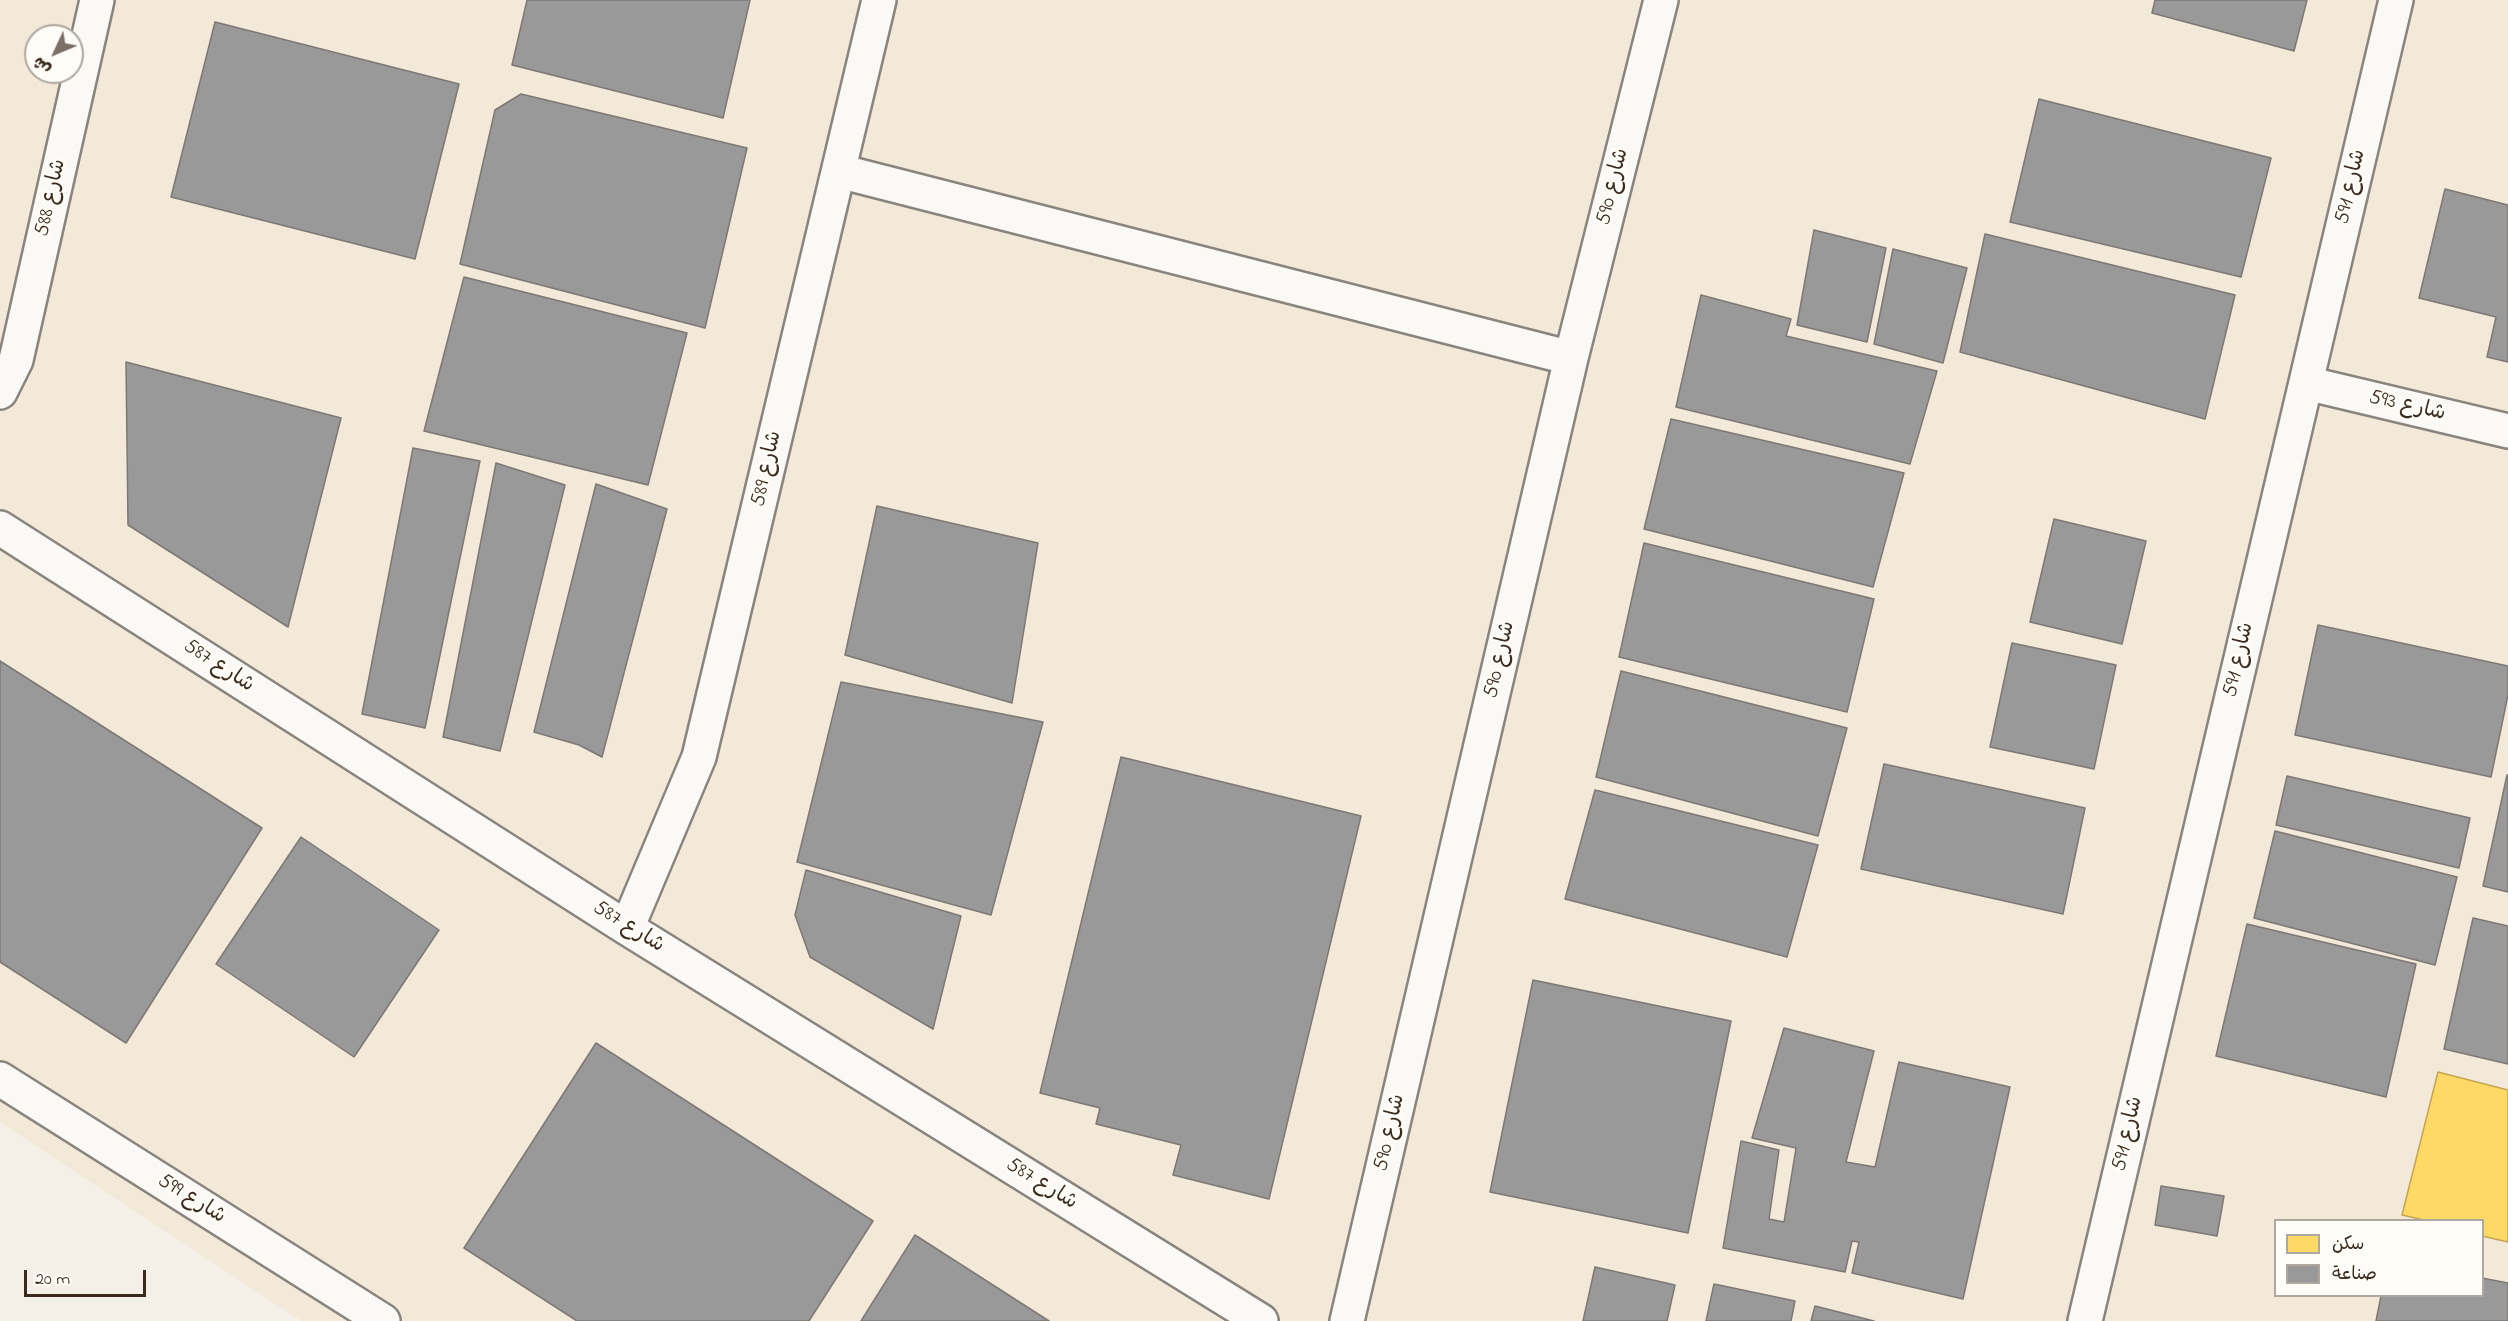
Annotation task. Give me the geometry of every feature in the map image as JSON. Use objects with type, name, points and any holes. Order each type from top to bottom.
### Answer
[{"type":"street","name":"شارع 588","points":[[0,392],[16,360],[97,0]]},
{"type":"street","name":"شارع 589","points":[[627,928],[699,757],[879,0]]},
{"type":"street","name":"شارع 590","points":[[1347,1321],[1571,358],[1661,0]]},
{"type":"street","name":"شارع 591","points":[[2085,1321],[2396,0]]},
{"type":"street","points":[[839,171],[1571,358]]},
{"type":"street","name":"شارع 593","points":[[2306,383],[2508,430]]},
{"type":"street","name":"شارع 587","points":[[0,528],[627,928],[1261,1321]]},
{"type":"street","name":"شارع 599","points":[[0,1079],[383,1321]]},
{"type":"shaded area","points":[[0,0],[2508,0],[2508,1321],[301,1321],[0,1122]]},
{"type":"building: سكن","points":[[2438,1072],[2508,1090],[2508,1242],[2484,1236],[2484,1219],[2420,1219],[2402,1215]]},
{"type":"building: صناعة","points":[[527,0],[750,0],[723,118],[512,65]]},
{"type":"building: صناعة","points":[[2155,0],[2307,0],[2294,51],[2152,13]]},
{"type":"building: صناعة","points":[[215,22],[459,84],[415,259],[171,197]]},
{"type":"building: صناعة","points":[[521,94],[747,148],[705,328],[460,264],[495,110]]},
{"type":"building: صناعة","points":[[2039,99],[2271,158],[2241,277],[2010,222]]},
{"type":"building: صناعة","points":[[2445,189],[2508,205],[2508,362],[2487,357],[2496,317],[2419,298]]},
{"type":"building: صناعة","points":[[1814,230],[1886,248],[1867,342],[1797,325]]},
{"type":"building: صناعة","points":[[1985,234],[2235,295],[2205,419],[1960,352]]},
{"type":"building: صناعة","points":[[1893,249],[1967,268],[1943,363],[1874,344]]},
{"type":"building: صناعة","points":[[464,277],[687,333],[648,485],[424,431]]},
{"type":"building: صناعة","points":[[1701,295],[1791,319],[1786,336],[1937,371],[1910,464],[1676,407]]},
{"type":"building: صناعة","points":[[126,362],[341,418],[288,627],[128,525]]},
{"type":"building: صناعة","points":[[1671,419],[1904,473],[1873,587],[1644,529]]},
{"type":"building: صناعة","points":[[413,448],[480,461],[425,728],[362,714]]},
{"type":"building: صناعة","points":[[496,463],[565,485],[500,751],[443,737]]},
{"type":"building: صناعة","points":[[596,484],[667,509],[602,757],[579,745],[534,732]]},
{"type":"building: صناعة","points":[[877,506],[1038,543],[1012,703],[845,655]]},
{"type":"building: صناعة","points":[[2054,519],[2146,541],[2122,644],[2030,622]]},
{"type":"building: صناعة","points":[[1644,543],[1874,599],[1847,712],[1619,657]]},
{"type":"building: صناعة","points":[[2318,625],[2508,666],[2508,695],[2491,777],[2295,735]]},
{"type":"building: صناعة","points":[[2012,643],[2116,665],[2094,769],[1990,747]]},
{"type":"building: صناعة","points":[[0,661],[262,828],[126,1043],[0,962]]},
{"type":"building: صناعة","points":[[1621,671],[1847,728],[1818,836],[1596,777]]},
{"type":"building: صناعة","points":[[841,682],[1043,722],[991,915],[797,862]]},
{"type":"building: صناعة","points":[[1121,757],[1361,816],[1269,1199],[1173,1175],[1181,1145],[1096,1124],[1100,1108],[1040,1093]]},
{"type":"building: صناعة","points":[[1884,764],[2085,808],[2063,914],[1861,869]]},
{"type":"building: صناعة","points":[[2508,775],[2508,892],[2483,886]]},
{"type":"building: صناعة","points":[[2287,776],[2470,818],[2459,868],[2276,825]]},
{"type":"building: صناعة","points":[[1595,790],[1818,845],[1787,957],[1565,899]]},
{"type":"building: صناعة","points":[[2275,831],[2457,877],[2435,965],[2254,918]]},
{"type":"building: صناعة","points":[[301,837],[439,930],[354,1057],[216,964]]},
{"type":"building: صناعة","points":[[806,870],[961,916],[933,1029],[810,957],[795,915]]},
{"type":"building: صناعة","points":[[2473,918],[2508,926],[2508,1064],[2444,1049]]},
{"type":"building: صناعة","points":[[2247,924],[2416,964],[2386,1097],[2216,1056]]},
{"type":"building: صناعة","points":[[1533,980],[1731,1021],[1688,1233],[1490,1192]]},
{"type":"building: صناعة","points":[[1784,1028],[1874,1051],[1846,1162],[1875,1167],[1899,1062],[2010,1087],[1963,1299],[1852,1273],[1859,1242],[1852,1241],[1845,1272],[1723,1248],[1741,1141],[1779,1150],[1769,1219],[1784,1222],[1796,1148],[1752,1138]]},
{"type":"building: صناعة","points":[[596,1043],[873,1221],[809,1321],[577,1321],[464,1248]]},
{"type":"building: صناعة","points":[[2161,1186],[2224,1196],[2217,1236],[2155,1225]]},
{"type":"building: صناعة","points":[[915,1235],[1049,1321],[861,1321]]},
{"type":"building: صناعة","points":[[1595,1267],[1675,1285],[1667,1321],[1583,1321]]},
{"type":"building: صناعة","points":[[2484,1278],[2508,1283],[2508,1321],[2376,1321],[2381,1297],[2484,1297]]},
{"type":"building: صناعة","points":[[1714,1284],[1795,1301],[1791,1321],[1706,1321]]},
{"type":"building: صناعة","points":[[1815,1306],[1874,1321],[1811,1321]]}]
